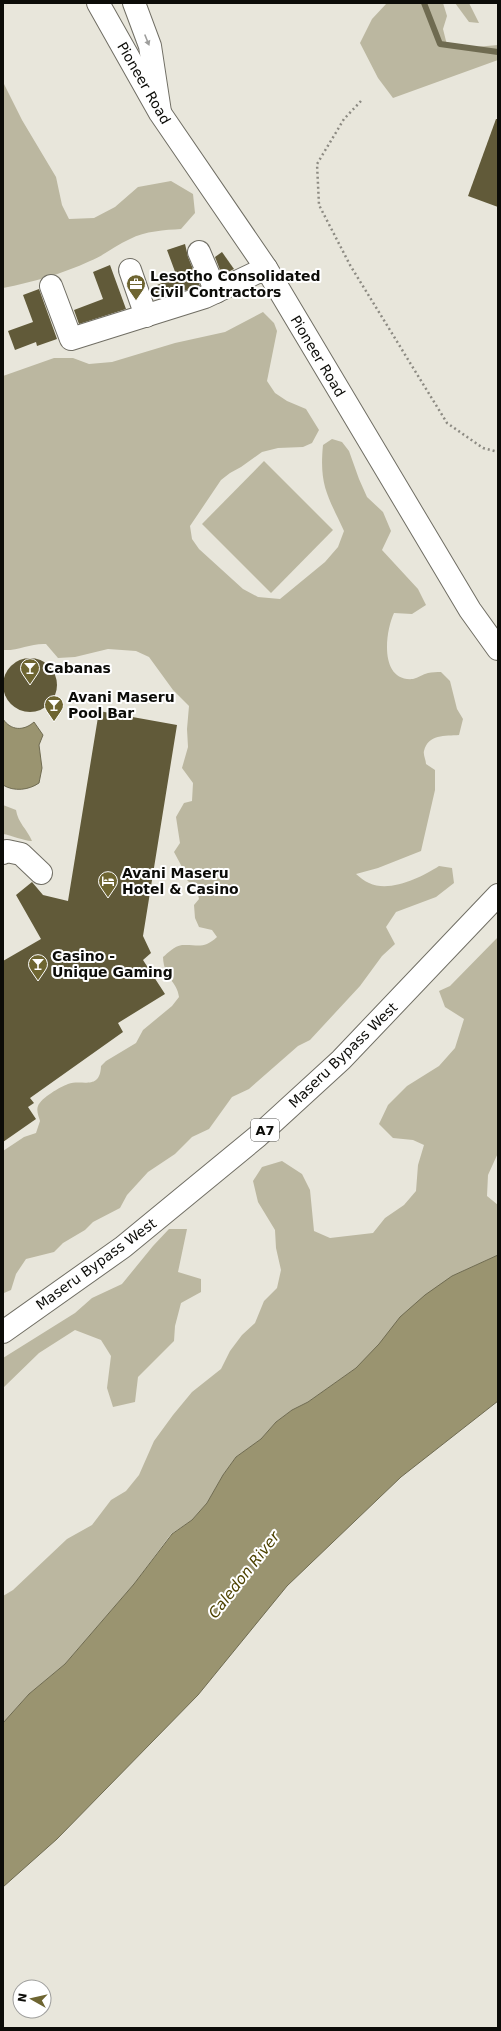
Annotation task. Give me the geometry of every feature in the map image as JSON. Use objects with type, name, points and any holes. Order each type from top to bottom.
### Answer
[{"type":"main road","name":"Pioneer Road","points":[[98,3],[160,113],[266,268],[470,610],[498,649]]},
{"type":"main road","points":[[134,3],[150,46],[160,113]]},
{"type":"main road","points":[[199,252],[216,292]]},
{"type":"main road","points":[[51,286],[71,339],[146,316],[216,292],[266,268]]},
{"type":"main road","points":[[130,270],[146,316]]},
{"type":"main road","name":"Pioneer Road","points":[[470,610],[498,629]]},
{"type":"main road","points":[[3,853],[7,851],[20,854],[41,873]]},
{"type":"main road","name":"Maseru Bypass West","points":[[3,1332],[123,1247],[258,1136],[341,1060],[498,895]]},
{"type":"path","points":[[361,102],[344,119],[317,164],[319,204],[350,265],[447,423],[483,448],[498,452]]},
{"type":"shaded area","points":[[387,3],[443,3],[447,16],[443,29],[447,45],[464,48],[498,45],[498,60],[393,98],[378,78],[360,43],[372,19]]},
{"type":"shaded area","points":[[455,3],[469,3],[479,23],[469,22]]},
{"type":"shaded area","points":[[3,82],[22,120],[56,177],[62,205],[69,219],[94,218],[115,207],[138,187],[171,181],[193,194],[195,213],[181,229],[155,231],[142,234],[125,241],[95,259],[69,270],[3,288]]},
{"type":"shaded area","points":[[263,312],[274,323],[277,331],[267,381],[275,393],[287,401],[306,409],[319,430],[312,443],[303,447],[278,448],[262,452],[221,480],[190,526],[192,539],[199,549],[243,589],[258,597],[280,599],[325,562],[338,547],[344,531],[326,490],[322,471],[323,445],[332,439],[342,442],[349,451],[367,497],[383,512],[391,531],[382,550],[418,589],[426,605],[412,614],[394,613],[388,632],[387,643],[387,654],[390,664],[394,673],[402,678],[413,679],[428,673],[441,672],[450,681],[457,709],[463,719],[459,735],[443,736],[433,739],[426,745],[424,751],[426,764],[435,770],[435,790],[421,851],[378,868],[356,874],[369,883],[377,886],[386,886],[396,885],[415,879],[439,866],[452,868],[454,883],[436,897],[396,912],[386,927],[395,944],[382,956],[360,986],[310,1040],[298,1046],[249,1089],[232,1097],[209,1129],[192,1137],[175,1154],[148,1172],[127,1195],[120,1208],[93,1222],[85,1230],[63,1243],[54,1252],[26,1259],[16,1274],[11,1290],[4,1293],[3,1151],[24,1137],[36,1133],[40,1121],[37,1108],[47,1096],[68,1084],[89,1082],[97,1079],[100,1074],[101,1066],[106,1061],[136,1043],[143,1030],[172,1006],[179,997],[176,987],[166,970],[163,957],[176,947],[182,945],[200,946],[208,944],[217,937],[212,930],[199,927],[195,918],[194,905],[199,899],[197,890],[182,875],[182,867],[174,852],[180,843],[176,817],[184,803],[192,801],[193,783],[182,768],[188,747],[187,729],[189,706],[173,690],[149,657],[136,651],[108,649],[75,657],[58,658],[46,644],[3,650],[3,376],[54,358],[73,358],[89,364],[112,362],[175,343],[225,332]]},
{"type":"shaded area","points":[[264,461],[333,530],[271,593],[202,524]]},
{"type":"shaded area","points":[[3,805],[16,810],[19,819],[32,841],[3,834]]},
{"type":"shaded area","points":[[498,937],[498,1153],[488,1175],[487,1196],[498,1205],[498,1255],[452,1276],[356,1368],[308,1402],[292,1410],[276,1422],[261,1439],[236,1457],[223,1475],[207,1503],[192,1520],[171,1534],[134,1584],[65,1664],[29,1694],[3,1723],[3,1596],[13,1590],[67,1539],[92,1525],[111,1500],[126,1491],[139,1475],[154,1441],[173,1415],[192,1392],[221,1369],[230,1351],[242,1335],[255,1323],[264,1301],[277,1288],[281,1270],[276,1248],[275,1230],[258,1202],[253,1181],[262,1167],[282,1161],[302,1174],[310,1190],[314,1231],[330,1238],[373,1233],[385,1218],[404,1205],[416,1191],[418,1165],[424,1145],[413,1140],[393,1138],[379,1124],[388,1105],[407,1086],[439,1066],[455,1048],[464,1019],[445,1007],[439,991],[450,986]]},
{"type":"shaded area","points":[[169,1229],[187,1229],[178,1272],[201,1279],[201,1292],[181,1303],[175,1326],[174,1341],[138,1377],[135,1402],[113,1407],[107,1388],[111,1356],[101,1340],[75,1330],[39,1353],[3,1388],[3,1358],[75,1313],[92,1298],[122,1284]]},
{"type":"water","points":[[3,719],[14,728],[26,727],[34,722],[43,735],[39,745],[42,768],[39,783],[26,789],[12,789],[3,785]]},
{"type":"water","name":"Caledon River","points":[[498,1255],[498,1401],[401,1477],[287,1586],[198,1695],[57,1839],[3,1887],[3,1723],[29,1694],[65,1664],[134,1584],[172,1534],[192,1520],[207,1503],[223,1475],[236,1457],[261,1439],[276,1422],[292,1410],[308,1402],[356,1368],[379,1344],[400,1317],[425,1295],[452,1276]]},
{"type":"building","points":[[496,119],[498,119],[498,207],[468,196]]},
{"type":"building","points":[[185,244],[188,257],[200,286],[157,299],[152,287],[177,277],[167,250]]},
{"type":"building","points":[[222,252],[234,269],[222,275],[215,257]]},
{"type":"building","points":[[110,265],[126,309],[79,324],[74,310],[103,299],[93,272]]},
{"type":"building","points":[[39,289],[57,339],[37,346],[36,342],[15,350],[8,331],[33,322],[23,295]]},
{"type":"building","name":"Cabanas","points":[[30,658],[40,660],[49,666],[55,675],[57,685],[55,695],[49,704],[40,710],[30,712],[20,710],[11,704],[5,695],[3,685],[5,675],[11,666],[20,660]]},
{"type":"building","name":"Avani Maseru Hotel & Casino","points":[[99,711],[177,725],[143,936],[151,953],[143,960],[165,994],[118,1023],[123,1032],[30,1098],[34,1103],[28,1107],[36,1119],[3,1142],[3,961],[41,939],[16,895],[32,882],[43,895],[68,901]]},
{"type":"waterway","points":[[424,3],[440,44],[498,52]]},
{"type":"place","name":"Lesotho Consolidated Civil Contractors","points":[[136,301]]},
{"type":"place","name":"Cabanas","points":[[30,685]]},
{"type":"place","name":"Avani Maseru Pool Bar","points":[[54,722]]},
{"type":"place","name":"Avani Maseru Hotel & Casino","points":[[108,898]]},
{"type":"place","name":"Casino - Unique Gaming","points":[[38,981]]}]
